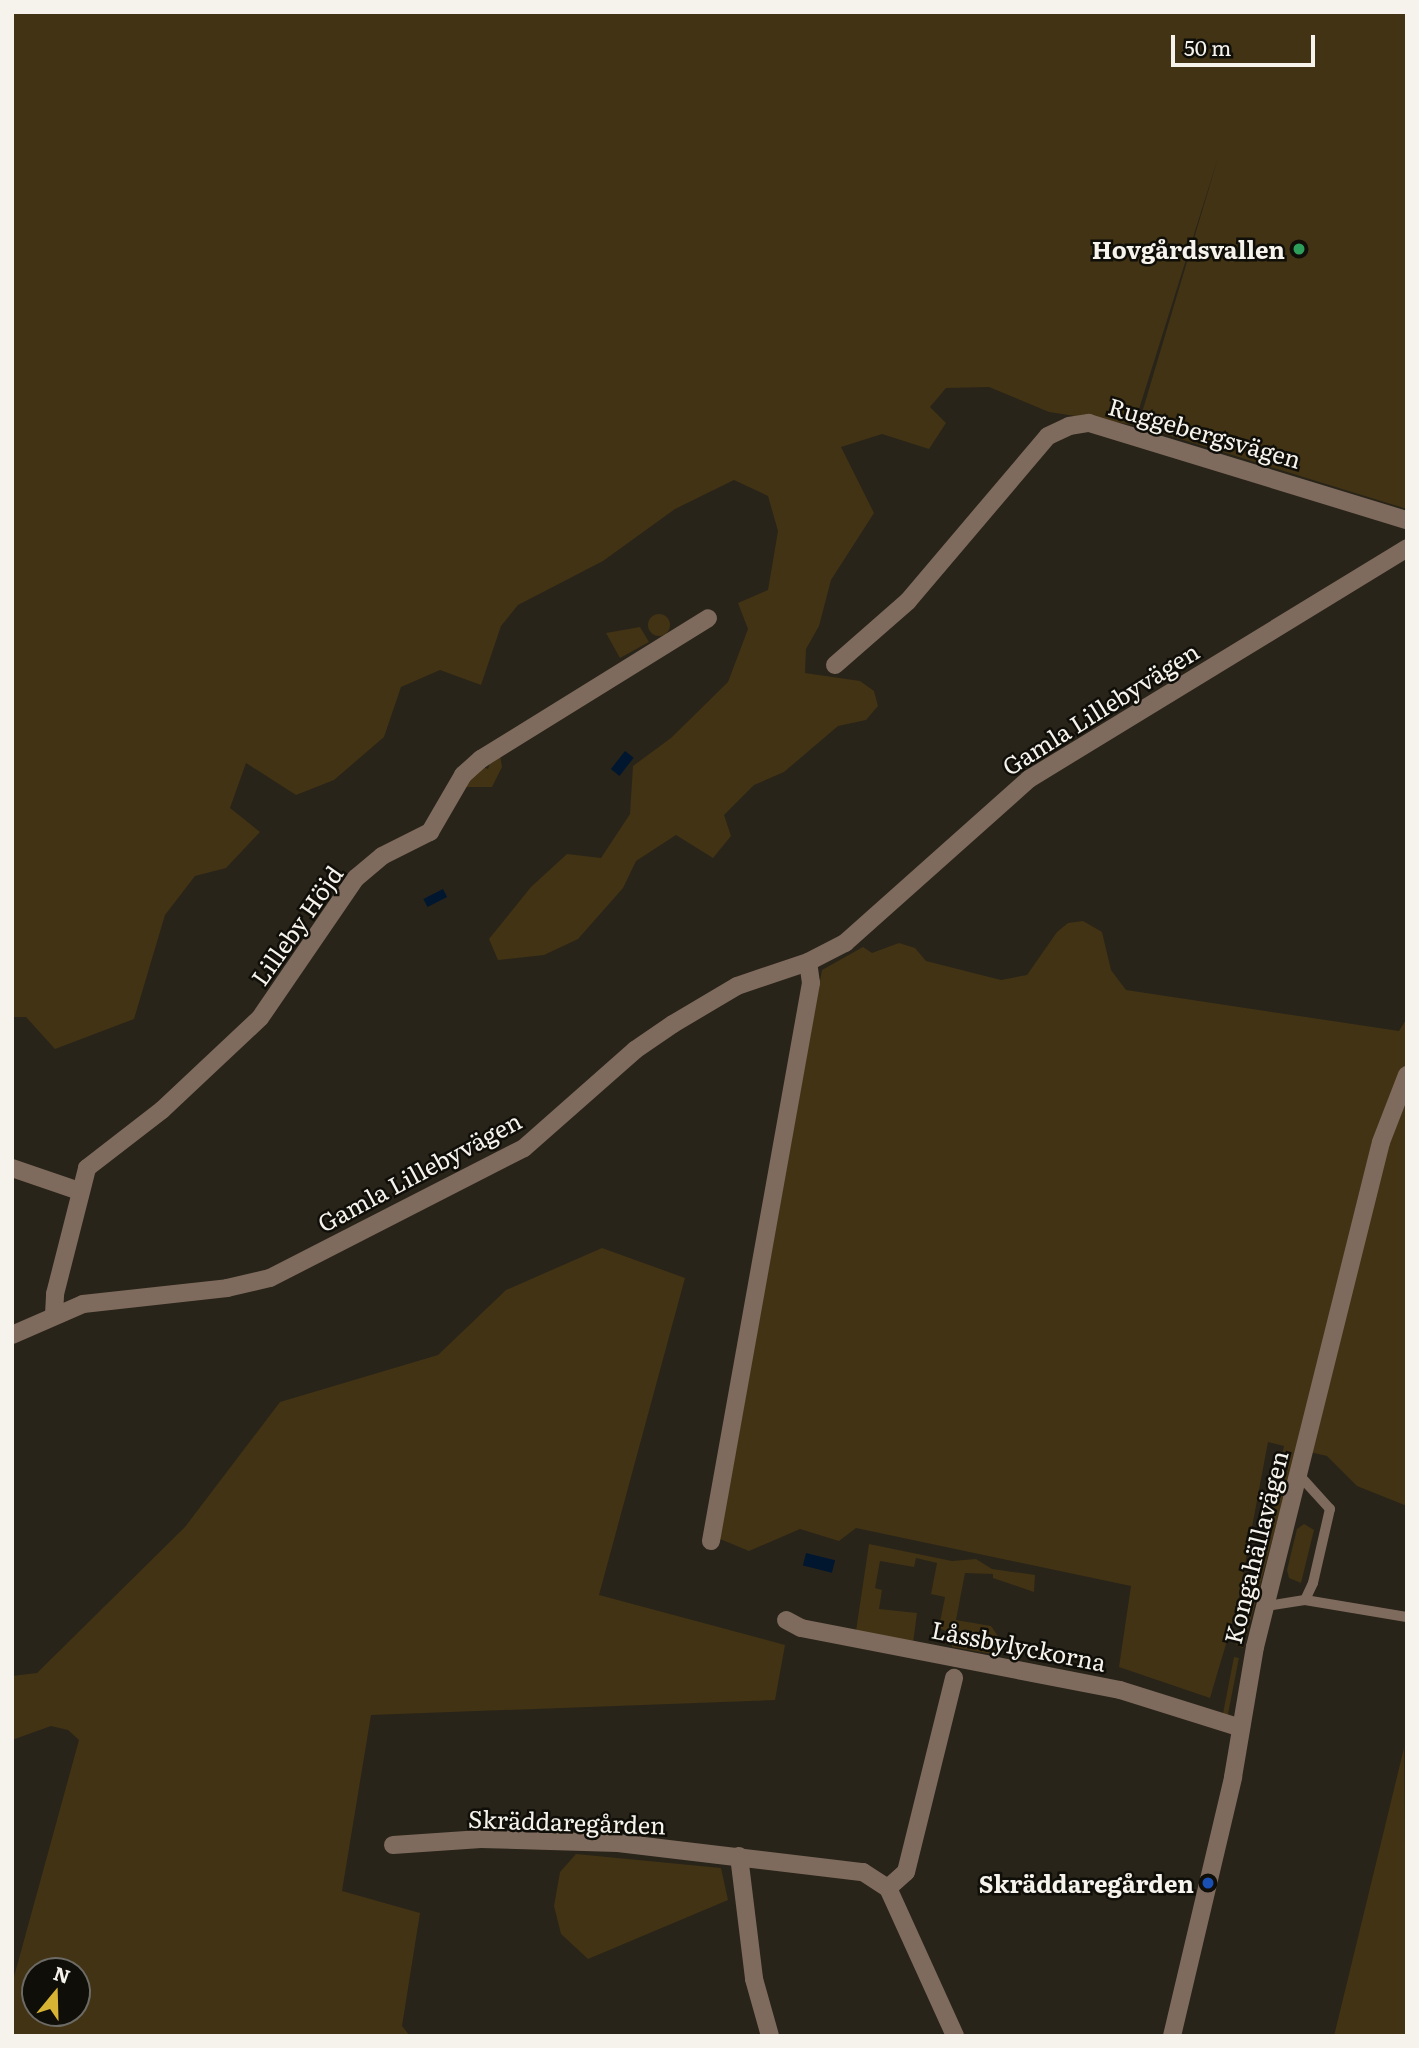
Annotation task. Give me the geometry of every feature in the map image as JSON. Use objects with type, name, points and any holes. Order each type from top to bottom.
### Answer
[{"type":"street","name":"Ruggebergsvägen","points":[[835,665],[908,601],[1048,436],[1069,426],[1089,424],[1407,520]]},
{"type":"street","name":"Gamla Lillebyvägen","points":[[12,1335],[54,1315],[106,1300],[227,1288],[270,1278],[524,1148],[635,1051],[673,1024],[737,986],[808,962],[863,929],[950,846],[1028,779],[1407,548]]},
{"type":"street","name":"Lilleby Höjd","points":[[54,1315],[55,1293],[87,1168],[102,1153],[162,1110],[260,1018],[348,886],[382,856],[430,832],[464,775],[481,759],[708,618]]},
{"type":"street","points":[[711,1541],[809,996],[808,962]]},
{"type":"street","name":"Kongahällavägen","points":[[1172,2036],[1267,1606],[1381,1142],[1407,1075]]},
{"type":"street","points":[[12,1168],[79,1191]]},
{"type":"street","name":"Låssbylyckorna","points":[[786,1620],[802,1628],[1120,1690],[1241,1728]]},
{"type":"street","points":[[954,1678],[906,1872],[888,1888],[955,2036]]},
{"type":"street","name":"Skräddaregården","points":[[393,1845],[537,1839],[739,1856],[850,1869],[876,1878],[888,1888]]},
{"type":"street","points":[[739,1856],[752,1967],[770,2036]]},
{"type":"lane","points":[[1300,1476],[1330,1509],[1305,1600]]},
{"type":"lane","points":[[1267,1606],[1305,1600],[1407,1618]]},
{"type":"shaded area","points":[[12,12],[1407,12],[1407,509],[1138,426],[1218,158],[1134,425],[1049,412],[989,387],[946,388],[930,407],[946,423],[929,449],[882,434],[841,447],[874,513],[831,580],[819,626],[806,649],[805,673],[860,681],[874,691],[878,706],[866,720],[838,726],[784,772],[754,785],[724,815],[731,836],[713,858],[676,835],[636,861],[623,888],[578,939],[544,955],[498,960],[489,939],[531,887],[567,854],[601,858],[630,814],[633,766],[671,738],[728,682],[748,629],[738,603],[768,590],[778,531],[768,496],[734,480],[675,509],[603,561],[518,605],[501,626],[481,685],[440,670],[401,687],[384,737],[334,780],[296,795],[246,763],[230,808],[260,832],[226,868],[195,876],[165,915],[134,1019],[55,1049],[26,1017],[12,1017]]},
{"type":"shaded area","points":[[659,614],[667,617],[670,625],[667,633],[659,636],[651,633],[648,625],[651,617]]},
{"type":"shaded area","points":[[640,627],[649,642],[620,658],[606,633]]},
{"type":"shaded area","points":[[500,755],[502,767],[492,787],[462,787],[481,766],[488,769],[491,760]]},
{"type":"shaded area","points":[[1083,921],[1102,932],[1111,970],[1126,990],[1399,1031],[1407,1018],[1407,1506],[1357,1486],[1327,1456],[1297,1449],[1243,1648],[1236,1645],[1248,1615],[1284,1446],[1268,1442],[1237,1607],[1210,1698],[1119,1667],[1131,1586],[856,1528],[839,1541],[800,1529],[749,1551],[720,1539],[822,970],[863,947],[872,953],[899,943],[915,948],[926,961],[1001,980],[1027,975],[1057,932],[1068,923]]},
{"type":"shaded area","points":[[602,1248],[685,1278],[599,1595],[785,1645],[775,1700],[371,1715],[342,1891],[420,1913],[402,2026],[410,2036],[12,2036],[12,1984],[79,1740],[68,1730],[51,1726],[12,1740],[12,1676],[37,1673],[185,1527],[280,1402],[438,1355],[506,1290]]},
{"type":"shaded area","points":[[1304,1524],[1314,1530],[1301,1583],[1289,1578],[1287,1570],[1297,1529]]},
{"type":"shaded area","points":[[869,1544],[952,1561],[976,1559],[992,1569],[1035,1575],[1034,1592],[993,1578],[993,1574],[965,1573],[956,1620],[991,1626],[1000,1639],[997,1655],[952,1647],[953,1634],[941,1629],[940,1622],[945,1597],[931,1594],[937,1563],[916,1558],[914,1567],[880,1561],[875,1588],[882,1590],[879,1609],[917,1613],[913,1643],[856,1631]]},
{"type":"shaded area","points":[[1234,1657],[1239,1658],[1228,1715],[1223,1714]]},
{"type":"shaded area","points":[[1404,1748],[1407,2036],[1334,2036]]},
{"type":"shaded area","points":[[576,1854],[721,1868],[728,1900],[588,1959],[561,1934],[554,1906],[560,1872]]},
{"type":"water","points":[[625,751],[634,758],[620,776],[611,769]]},
{"type":"water","points":[[443,889],[447,897],[427,907],[423,899]]},
{"type":"water","points":[[806,1553],[835,1560],[832,1573],[803,1566]]},
{"type":"place","name":"Hovgårdsvallen","points":[[1299,249]]},
{"type":"place","name":"Skräddaregården","points":[[1208,1883]]}]
